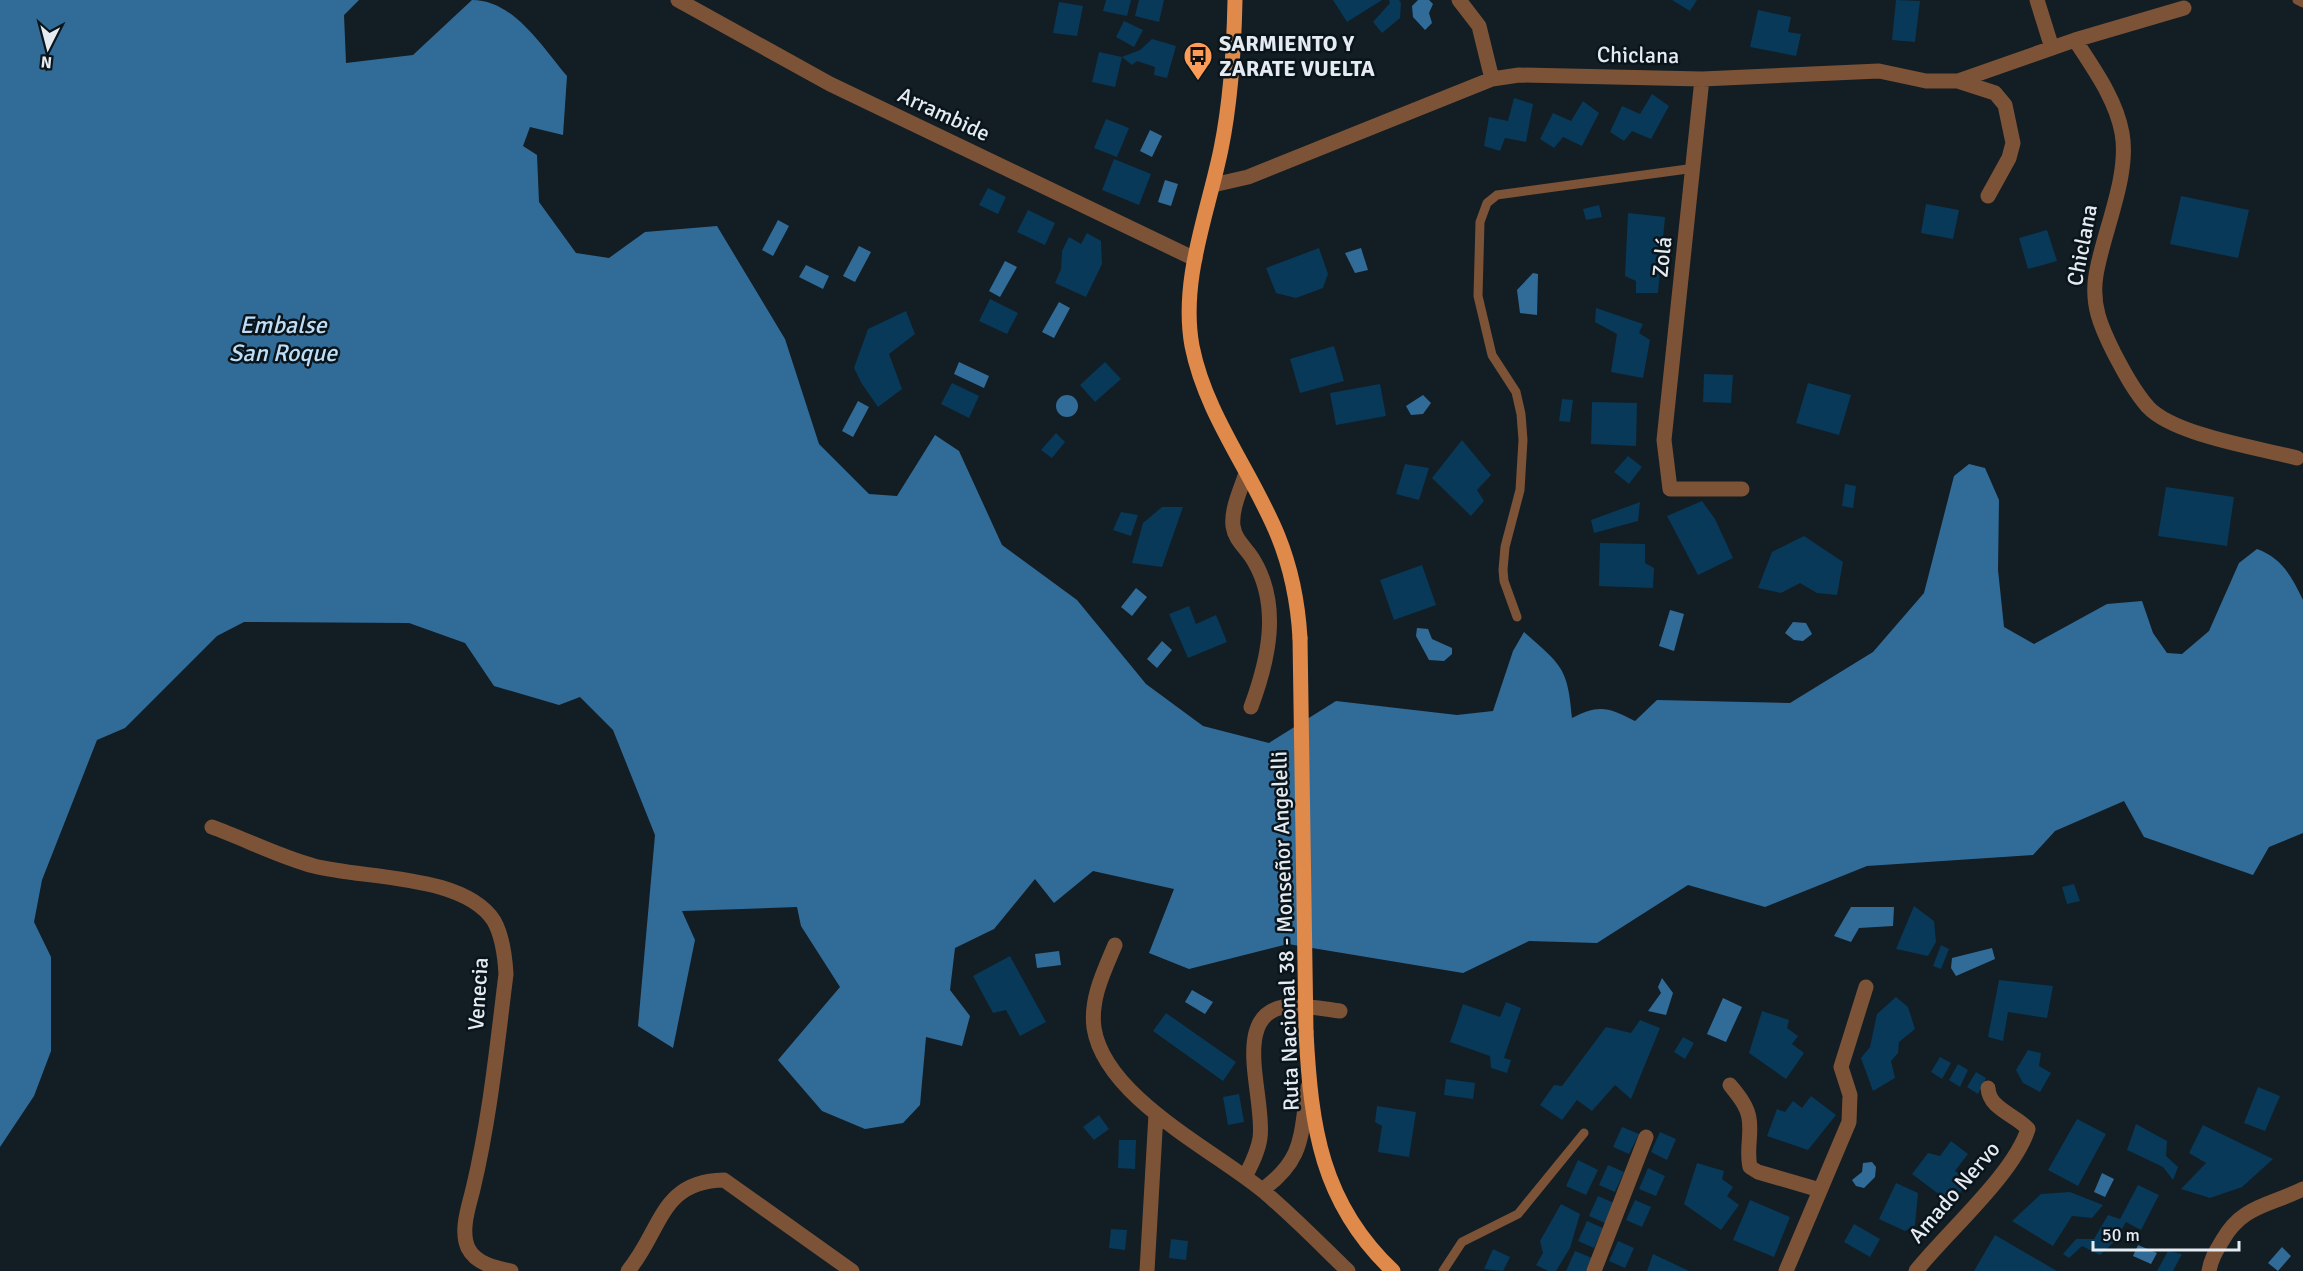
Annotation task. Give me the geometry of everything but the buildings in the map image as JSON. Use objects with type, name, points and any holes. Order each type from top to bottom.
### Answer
[{"type":"main road","name":"Ruta Nacional 38 - Monseñor Angelelli","points":[[1235,0],[1229,101],[1213,185],[1195,260],[1190,320],[1194,355],[1204,387],[1278,537],[1296,598],[1300,638],[1306,1032],[1309,1081],[1317,1139],[1344,1212],[1367,1245],[1394,1271]]},
{"type":"street","name":"Arrambide","points":[[678,0],[830,84],[1195,260]]},
{"type":"street","points":[[1459,0],[1479,26],[1492,79]]},
{"type":"street","points":[[2037,0],[2052,48]]},
{"type":"street","name":"Chiclana","points":[[1213,185],[1248,177],[1492,79],[1519,75],[1702,79],[1879,71],[1926,81],[1958,81],[2075,40],[2184,8]]},
{"type":"street","name":"Chiclana","points":[[2075,40],[2113,104],[2122,133],[2123,162],[2096,276],[2094,298],[2098,322],[2130,382],[2149,408],[2169,422],[2189,430],[2297,458]]},
{"type":"street","name":"Zolá","points":[[1702,79],[1695,168],[1664,440],[1670,489],[1742,489]]},
{"type":"street","points":[[1958,81],[1995,93],[2005,105],[2013,143],[2009,158],[1988,196]]},
{"type":"street","points":[[1246,473],[1233,525],[1237,539],[1254,561],[1265,588],[1270,610],[1264,669],[1251,707]]},
{"type":"street","name":"Venecia","points":[[212,826],[313,866],[428,885],[453,892],[475,903],[494,921],[504,951],[506,974],[486,1135],[465,1224],[468,1247],[477,1258],[491,1267],[511,1271]]},
{"type":"street","points":[[1115,945],[1101,976],[1094,1004],[1094,1028],[1100,1048],[1113,1068],[1129,1089],[1156,1114],[1262,1190],[1348,1271]]},
{"type":"street","points":[[1786,1271],[1849,1122],[1850,1095],[1841,1067],[1866,987]]},
{"type":"street","points":[[1245,1177],[1260,1138],[1253,1047],[1255,1029],[1266,1014],[1282,1007],[1295,1006],[1340,1011]]},
{"type":"street","points":[[1262,1190],[1282,1176],[1294,1160],[1309,1081]]},
{"type":"street","points":[[1730,1084],[1743,1101],[1749,1118],[1750,1167],[1758,1172],[1820,1190]]},
{"type":"street","name":"Amado Nervo","points":[[1916,1271],[2008,1167],[2024,1143],[2028,1129],[2021,1120],[1997,1106],[1988,1088]]},
{"type":"street","points":[[1147,1271],[1156,1114]]},
{"type":"street","points":[[1594,1271],[1646,1137]]},
{"type":"street","points":[[628,1271],[672,1200],[687,1187],[706,1180],[724,1180],[852,1271]]},
{"type":"street","points":[[2209,1271],[2213,1257],[2232,1224],[2242,1215],[2303,1189]]},
{"type":"lane","points":[[2297,0],[2303,3]]},
{"type":"lane","points":[[1517,617],[1504,581],[1503,570],[1505,547],[1520,490],[1523,440],[1516,392],[1492,355],[1478,296],[1480,222],[1487,202],[1497,195],[1695,168]]},
{"type":"lane","points":[[1443,1271],[1462,1242],[1518,1214],[1584,1133]]},
{"type":"water","name":"Embalse San Roque","points":[[0,0],[359,0],[344,15],[346,63],[413,55],[472,0],[487,2],[501,8],[526,27],[567,76],[563,135],[530,127],[523,146],[537,155],[539,202],[576,253],[609,258],[645,232],[717,226],[785,339],[819,444],[869,494],[897,496],[935,435],[959,451],[1002,545],[1077,600],[1146,684],[1203,726],[1269,743],[1336,701],[1457,715],[1493,711],[1513,651],[1524,632],[1547,652],[1560,668],[1568,688],[1572,718],[1589,711],[1604,709],[1635,721],[1657,700],[1790,703],[1873,652],[1924,593],[1954,476],[1969,464],[1985,468],[1999,500],[1998,570],[2004,627],[2034,644],[2107,604],[2142,601],[2153,633],[2167,653],[2182,654],[2209,631],[2239,563],[2257,549],[2280,563],[2303,600],[2303,833],[2269,847],[2253,875],[2144,837],[2124,801],[2055,831],[2033,855],[1867,866],[1765,907],[1688,885],[1597,943],[1529,941],[1463,973],[1288,944],[1189,969],[1149,953],[1174,889],[1093,871],[1054,903],[1035,879],[994,929],[955,948],[950,990],[970,1016],[962,1046],[926,1037],[920,1105],[903,1123],[865,1129],[822,1111],[778,1060],[840,987],[801,926],[797,907],[682,911],[695,940],[673,1048],[638,1026],[655,835],[613,730],[580,697],[559,705],[494,686],[465,643],[409,623],[244,622],[217,636],[125,728],[97,740],[42,880],[34,922],[51,957],[51,1051],[34,1096],[0,1147]]},
{"type":"water","points":[[1418,0],[1429,0],[1433,4],[1429,13],[1432,23],[1425,30],[1413,17],[1412,6]]},
{"type":"water","points":[[1150,130],[1162,136],[1152,157],[1140,151]]},
{"type":"water","points":[[1165,180],[1178,184],[1171,206],[1158,202]]},
{"type":"water","points":[[778,220],[789,226],[773,256],[762,250]]},
{"type":"water","points":[[859,246],[871,252],[855,282],[843,276]]},
{"type":"water","points":[[1361,248],[1368,270],[1355,273],[1345,253]]},
{"type":"water","points":[[1005,261],[1017,267],[1000,297],[989,291]]},
{"type":"water","points":[[806,265],[829,276],[823,289],[799,277]]},
{"type":"water","points":[[1533,273],[1538,274],[1537,315],[1520,313],[1517,290]]},
{"type":"water","points":[[1059,302],[1070,308],[1054,338],[1042,332]]},
{"type":"water","points":[[959,362],[989,376],[984,388],[954,374]]},
{"type":"water","points":[[1067,395],[1077,402],[1078,406],[1071,416],[1067,417],[1057,410],[1056,406],[1063,396]]},
{"type":"water","points":[[1423,395],[1431,403],[1423,414],[1411,415],[1406,406]]},
{"type":"water","points":[[858,401],[869,407],[853,437],[842,431]]},
{"type":"water","points":[[1136,588],[1147,597],[1132,616],[1121,607]]},
{"type":"water","points":[[1670,610],[1684,614],[1674,651],[1659,646]]},
{"type":"water","points":[[1793,622],[1806,623],[1812,634],[1803,641],[1794,640],[1785,633]]},
{"type":"water","points":[[1417,628],[1428,629],[1432,639],[1452,648],[1452,654],[1444,661],[1429,660],[1416,636]]},
{"type":"water","points":[[1162,641],[1172,650],[1157,668],[1147,659]]},
{"type":"water","points":[[1851,907],[1894,907],[1893,926],[1859,928],[1851,942],[1834,936]]},
{"type":"water","points":[[1992,948],[1995,959],[1956,976],[1951,968],[1952,958]]},
{"type":"water","points":[[1059,951],[1061,965],[1037,968],[1035,954]]},
{"type":"water","points":[[1662,978],[1673,993],[1666,1015],[1648,1011],[1661,993],[1658,987]]},
{"type":"water","points":[[1192,990],[1213,1002],[1205,1014],[1185,1002]]},
{"type":"water","points":[[1723,998],[1742,1007],[1726,1042],[1707,1034]]},
{"type":"water","points":[[1872,1162],[1876,1167],[1875,1177],[1864,1188],[1856,1186],[1852,1180],[1862,1172],[1863,1163]]},
{"type":"water","points":[[2102,1173],[2114,1179],[2105,1197],[2094,1192]]},
{"type":"water","points":[[2138,1245],[2157,1253],[2151,1264],[2133,1256]]},
{"type":"water","points":[[2282,1247],[2291,1256],[2278,1271],[2268,1263]]},
{"type":"place","name":"SARMIENTO Y ZARATE VUELTA","points":[[1198,82]]}]
